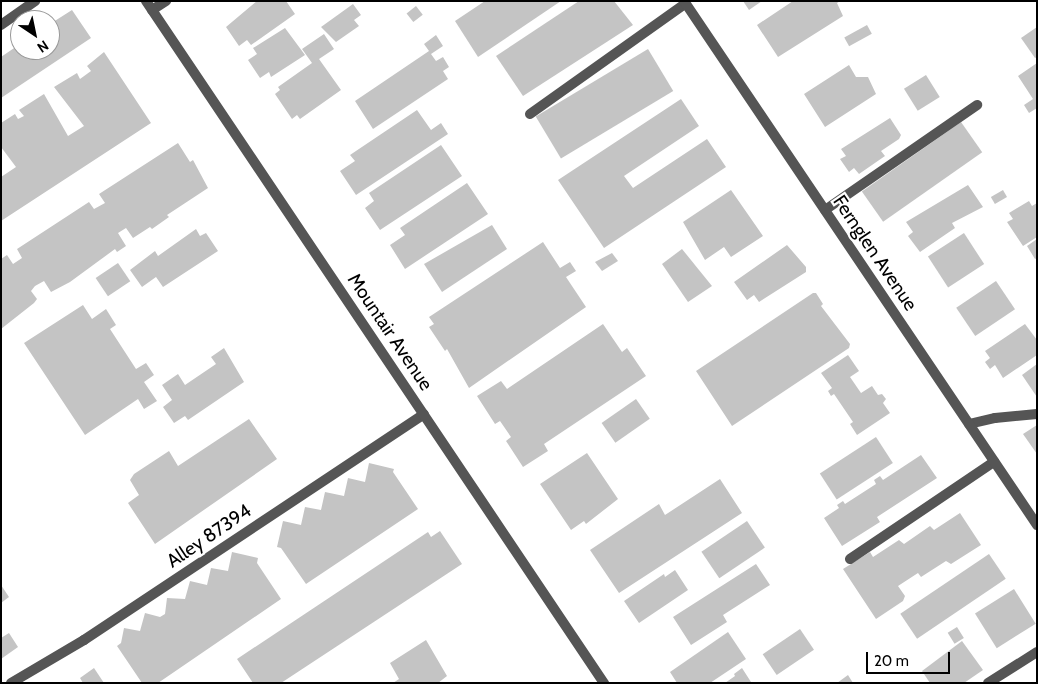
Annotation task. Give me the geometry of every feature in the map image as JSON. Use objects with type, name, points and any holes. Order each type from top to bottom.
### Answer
[{"type":"street","points":[[1,24],[36,1]]},
{"type":"street","name":"Mountair Avenue","points":[[146,1],[604,683]]},
{"type":"street","points":[[152,10],[166,1]]},
{"type":"street","points":[[530,114],[685,2]]},
{"type":"street","name":"Fernglen Avenue","points":[[685,2],[1037,525]]},
{"type":"street","points":[[825,210],[977,105]]},
{"type":"street","name":"Alley 87394","points":[[11,683],[84,640],[424,414]]},
{"type":"street","points":[[969,424],[1037,414]]},
{"type":"street","points":[[850,559],[994,462]]},
{"type":"street","points":[[988,683],[1037,652]]},
{"type":"building","points":[[257,1],[286,1],[295,14],[251,45],[247,40],[239,46],[226,27]]},
{"type":"building","points":[[485,1],[561,1],[478,57],[455,21]]},
{"type":"building","points":[[579,1],[614,1],[633,25],[523,96],[496,56]]},
{"type":"building","points":[[743,1],[762,1],[749,10]]},
{"type":"building","points":[[793,1],[840,1],[837,3],[843,16],[778,57],[757,25]]},
{"type":"building","points":[[353,4],[361,15],[354,20],[359,26],[336,42],[321,27]]},
{"type":"building","points":[[416,6],[423,15],[413,22],[407,13]]},
{"type":"building","points":[[72,10],[91,38],[60,59],[60,18]]},
{"type":"building","points":[[867,25],[872,34],[849,46],[844,38]]},
{"type":"building","points":[[1037,27],[1037,57],[1035,58],[1021,38]]},
{"type":"building","points":[[285,28],[305,55],[271,77],[269,72],[260,78],[248,60],[257,54],[253,48]]},
{"type":"building","points":[[324,34],[334,49],[319,59],[341,90],[300,119],[297,115],[292,119],[275,94],[280,90],[278,87],[312,63],[302,49]]},
{"type":"building","points":[[436,35],[443,46],[431,54],[436,61],[443,57],[449,67],[443,71],[448,79],[373,129],[355,101],[429,51],[424,44]]},
{"type":"building","points":[[648,49],[673,91],[561,158],[536,116]]},
{"type":"building","points":[[10,51],[10,60],[58,60],[1,98],[1,57]]},
{"type":"building","points":[[104,52],[151,123],[1,221],[1,177],[16,167],[1,147],[1,123],[15,114],[18,119],[24,116],[19,110],[44,94],[68,136],[84,126],[54,87],[77,73],[80,79],[91,71],[87,66]]},
{"type":"building","points":[[1037,63],[1037,108],[1029,113],[1024,105],[1033,99],[1018,76]]},
{"type":"building","points":[[849,65],[856,77],[868,77],[876,94],[825,127],[804,94]]},
{"type":"building","points":[[926,75],[940,97],[918,111],[904,89]]},
{"type":"building","points":[[681,99],[699,126],[624,176],[633,188],[707,139],[726,167],[604,248],[558,180]]},
{"type":"building","points":[[417,110],[431,130],[441,123],[448,134],[356,195],[340,171],[355,161],[350,155]]},
{"type":"building","points":[[890,118],[901,135],[899,139],[881,151],[885,156],[859,174],[854,168],[849,172],[840,159],[846,156],[841,149]]},
{"type":"building","points":[[961,122],[982,152],[883,222],[862,191]]},
{"type":"building","points":[[178,143],[190,162],[193,160],[208,188],[167,215],[169,217],[152,229],[150,227],[133,238],[126,228],[118,233],[126,246],[117,252],[115,249],[70,282],[51,292],[44,281],[35,286],[31,291],[37,299],[34,303],[1,329],[1,259],[7,255],[13,264],[22,258],[17,249],[89,202],[94,209],[105,203],[99,194]]},
{"type":"building","points":[[441,145],[462,176],[380,230],[365,208],[374,201],[369,193]]},
{"type":"building","points":[[467,183],[488,214],[405,269],[390,245],[405,235],[400,228]]},
{"type":"building","points":[[968,185],[983,207],[952,223],[955,228],[920,252],[908,236],[913,232],[906,222]]},
{"type":"building","points":[[731,190],[763,236],[731,257],[724,247],[705,260],[683,222]]},
{"type":"building","points":[[1003,190],[1007,197],[995,204],[991,197]]},
{"type":"building","points":[[1029,201],[1032,206],[1037,203],[1037,237],[1023,246],[1007,222],[1013,219],[1009,213]]},
{"type":"building","points":[[492,225],[507,249],[442,292],[424,264]]},
{"type":"building","points":[[196,229],[200,236],[206,233],[218,251],[163,287],[156,277],[142,287],[130,270],[155,251],[158,256]]},
{"type":"building","points":[[964,233],[984,264],[948,287],[928,256]]},
{"type":"building","points":[[1037,239],[1037,258],[1035,259],[1027,246]]},
{"type":"building","points":[[543,242],[560,268],[570,262],[576,271],[566,277],[586,307],[469,388],[447,349],[445,351],[429,327],[434,324],[429,317]]},
{"type":"building","points":[[787,245],[806,267],[806,272],[759,302],[754,295],[747,300],[734,282]]},
{"type":"building","points":[[682,249],[712,286],[688,302],[662,264]]},
{"type":"building","points":[[612,253],[618,261],[602,271],[595,262]]},
{"type":"building","points":[[118,263],[130,281],[108,296],[96,278]]},
{"type":"building","points":[[996,281],[1015,309],[975,336],[956,308]]},
{"type":"building","points":[[813,293],[816,293],[823,304],[821,306],[850,344],[849,348],[732,426],[696,371]]},
{"type":"building","points":[[83,305],[92,319],[106,309],[116,325],[110,329],[136,369],[146,363],[154,375],[144,382],[157,401],[144,409],[138,399],[85,435],[24,343]]},
{"type":"building","points":[[603,324],[622,352],[627,348],[646,376],[544,444],[548,451],[523,467],[506,441],[511,437],[500,421],[495,424],[477,396],[501,381],[507,389]]},
{"type":"building","points":[[1025,324],[1037,340],[1037,355],[1003,378],[995,365],[990,369],[985,362],[990,358],[985,351]]},
{"type":"building","points":[[224,348],[244,382],[188,420],[185,416],[174,423],[163,407],[172,400],[162,385],[178,374],[185,385],[216,364],[211,357]]},
{"type":"building","points":[[848,355],[859,371],[850,377],[861,393],[872,386],[878,395],[882,394],[886,399],[883,403],[890,413],[857,435],[850,424],[853,422],[834,394],[831,396],[828,391],[832,388],[821,373]]},
{"type":"building","points":[[1037,364],[1037,397],[1022,375]]},
{"type":"building","points":[[636,399],[650,419],[615,443],[602,423]]},
{"type":"building","points":[[249,419],[277,459],[155,544],[128,503],[139,495],[130,480],[134,474],[169,451],[178,466]]},
{"type":"building","points":[[1037,425],[1037,454],[1023,434]]},
{"type":"building","points":[[876,437],[893,463],[837,499],[820,473]]},
{"type":"building","points":[[587,453],[618,499],[586,524],[584,521],[571,530],[540,484]]},
{"type":"building","points":[[921,455],[937,478],[877,517],[880,522],[842,546],[824,518],[839,508],[837,505],[843,501],[845,504],[876,484],[874,480],[880,476],[883,480]]},
{"type":"building","points":[[369,463],[394,469],[393,472],[418,509],[306,584],[281,548],[277,547],[283,521],[301,525],[305,507],[321,510],[325,492],[344,496],[348,478],[365,482]]},
{"type":"building","points":[[720,479],[742,513],[619,593],[590,550],[659,504],[665,515]]},
{"type":"building","points":[[960,513],[981,545],[951,564],[946,561],[921,577],[918,573],[898,586],[905,596],[903,601],[876,619],[843,569],[870,552],[873,557],[899,540],[904,544],[930,526],[934,530]]},
{"type":"building","points":[[747,521],[765,548],[719,578],[701,552]]},
{"type":"building","points":[[440,531],[462,564],[281,683],[253,683],[237,659],[428,532],[431,537]]},
{"type":"building","points":[[232,552],[258,558],[257,563],[281,599],[158,683],[142,683],[117,646],[121,643],[124,628],[140,631],[145,613],[160,617],[165,614],[167,598],[185,599],[190,581],[207,585],[211,568],[228,571]]},
{"type":"building","points":[[989,554],[1006,579],[917,639],[900,614]]},
{"type":"building","points":[[756,564],[770,585],[723,615],[727,622],[691,645],[673,617]]},
{"type":"building","points":[[675,570],[688,590],[639,623],[624,601],[664,574],[665,577]]},
{"type":"building","points":[[1,585],[9,597],[1,603]]},
{"type":"building","points":[[1014,589],[1036,624],[997,648],[975,613]]},
{"type":"building","points":[[957,627],[964,638],[955,644],[948,633]]},
{"type":"building","points":[[800,629],[814,650],[777,675],[763,654]]},
{"type":"building","points":[[728,632],[746,659],[710,683],[677,683],[670,672]]},
{"type":"building","points":[[9,633],[18,647],[1,659],[1,638]]},
{"type":"building","points":[[426,640],[447,676],[438,683],[393,683],[399,679],[390,663]]},
{"type":"building","points":[[962,641],[983,670],[964,683],[930,683],[922,671]]},
{"type":"building","points":[[94,668],[104,683],[83,683],[80,678]]},
{"type":"building","points":[[742,668],[751,682],[725,683],[735,676],[734,674]]},
{"type":"building","points":[[848,675],[853,683],[837,683]]}]
